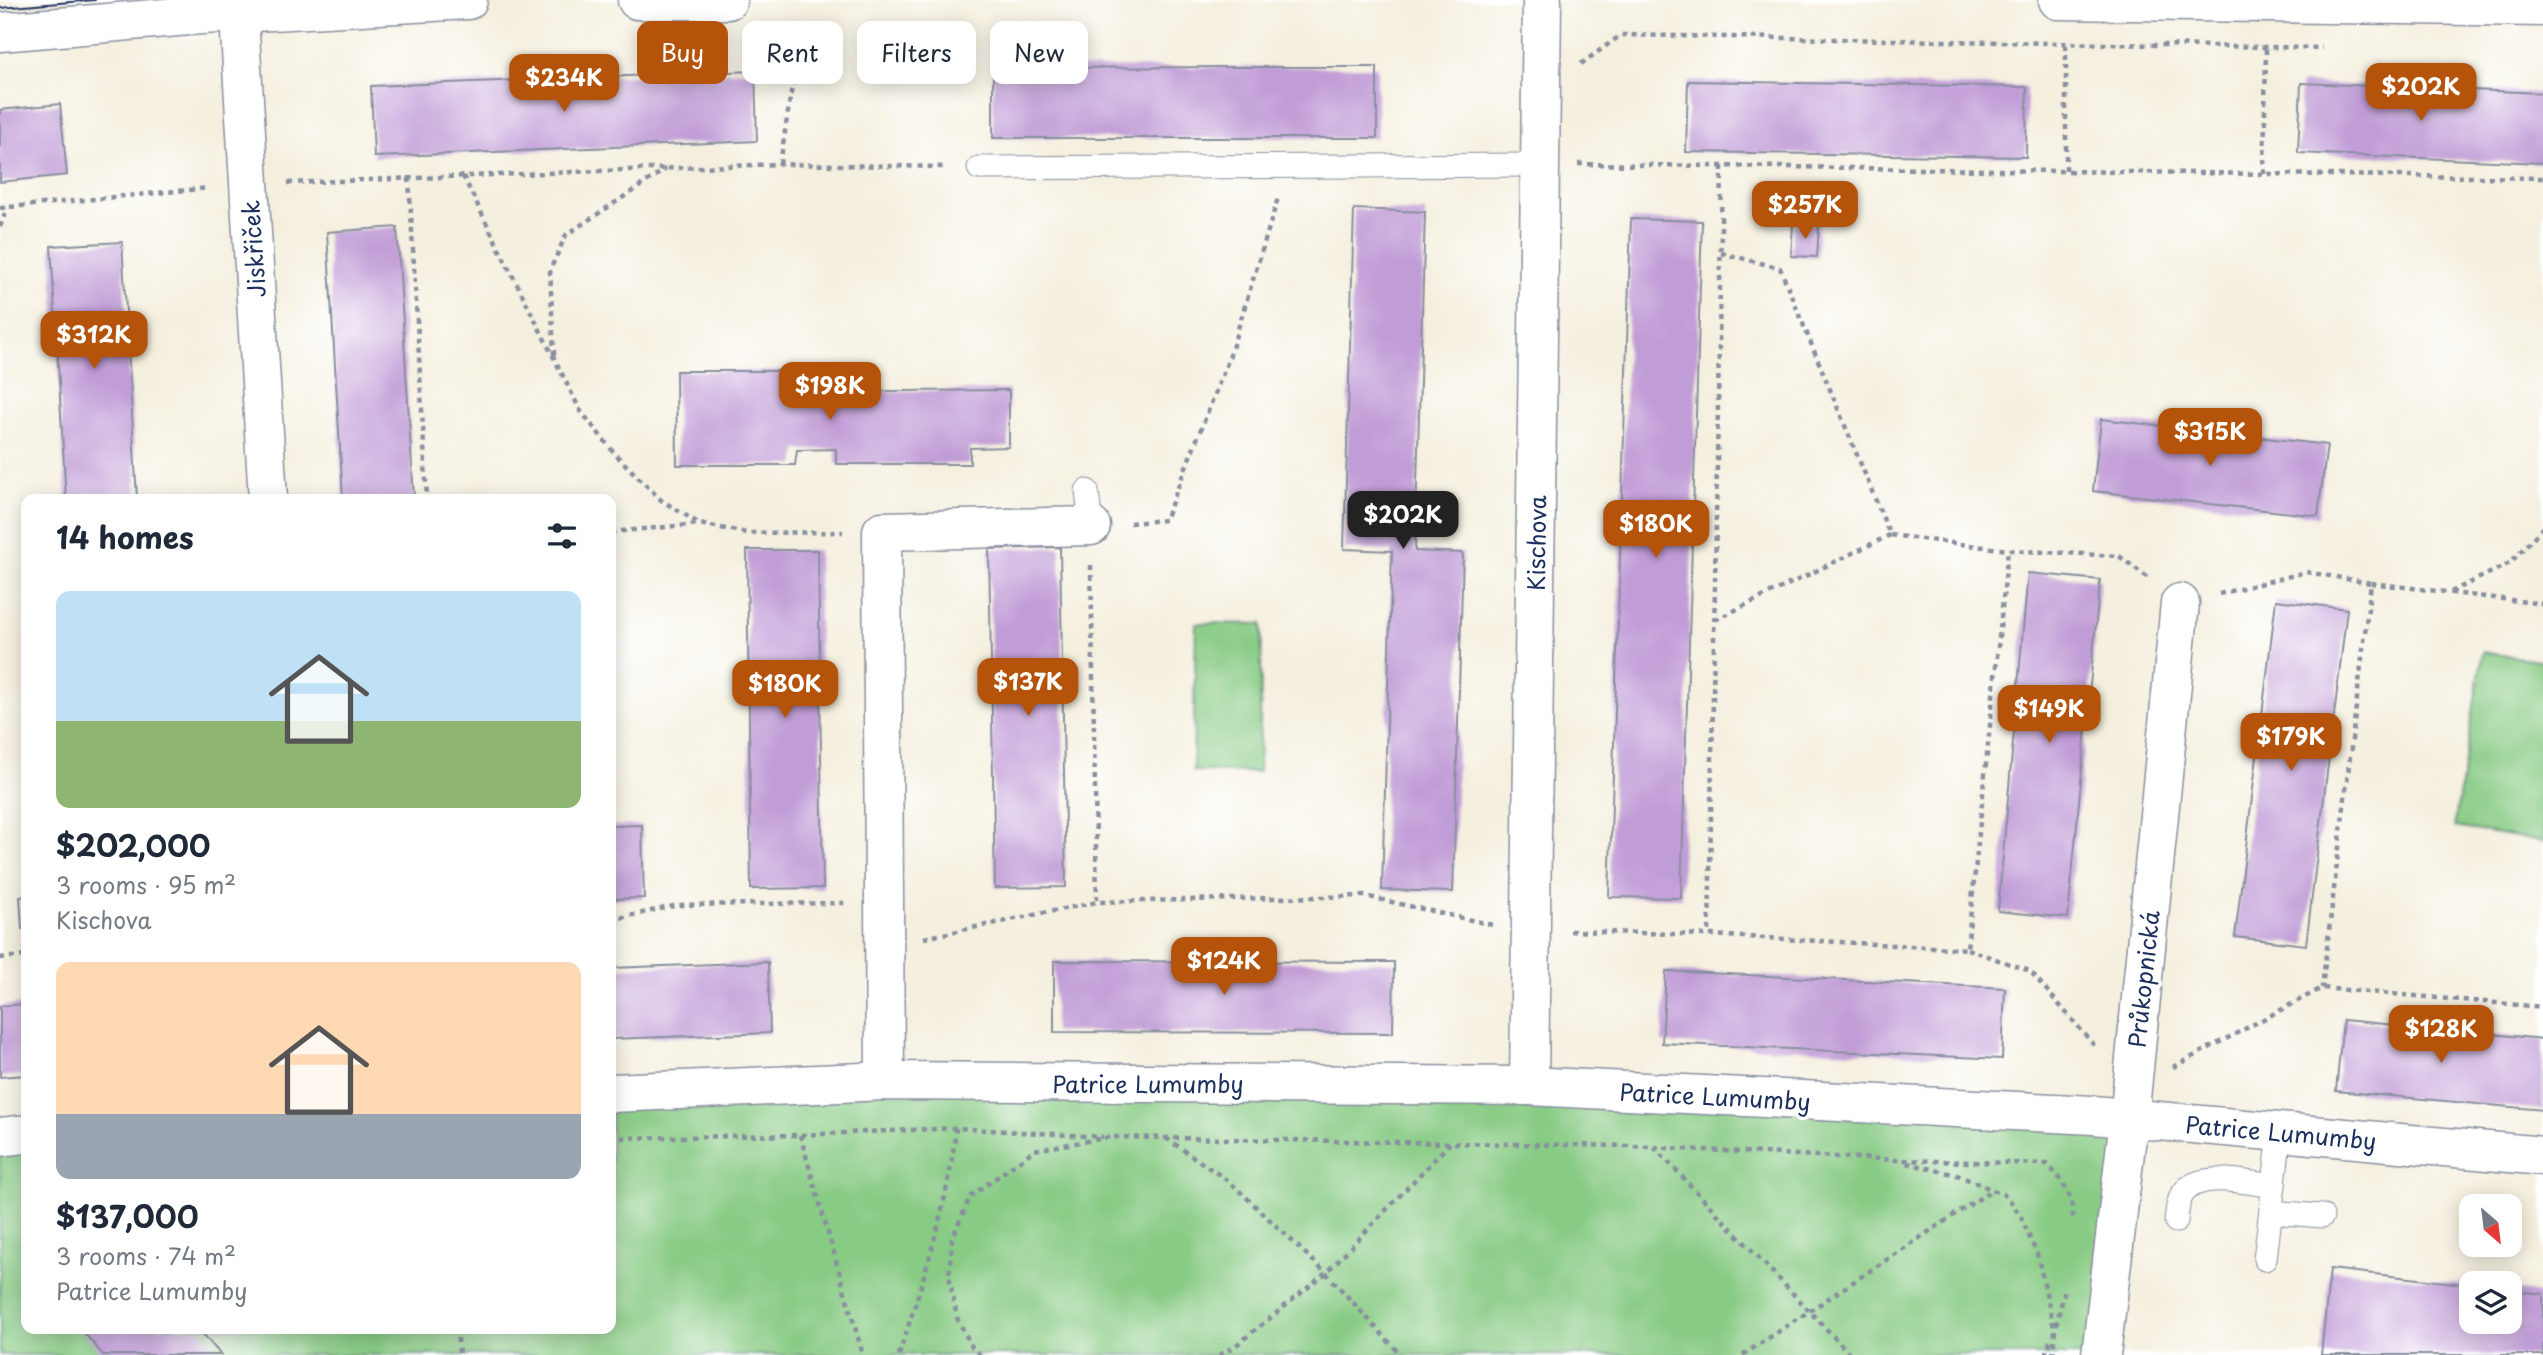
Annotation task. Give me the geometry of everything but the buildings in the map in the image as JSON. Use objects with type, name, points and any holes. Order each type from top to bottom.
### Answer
[{"type":"street","points":[[0,32],[238,7],[468,0]]},
{"type":"street","points":[[637,0],[728,0]]},
{"type":"street","name":"Kischova","points":[[1529,1086],[1545,932],[1556,165],[1542,0]]},
{"type":"street","points":[[2058,0],[2543,7]]},
{"type":"street","name":"Jiskřiček","points":[[238,7],[268,494]]},
{"type":"street","points":[[885,1081],[882,531],[1089,509]]},
{"type":"street","name":"Průkopnická","points":[[2101,1355],[2131,1104],[2180,603]]},
{"type":"street","name":"Patrice Lumumby","points":[[616,1093],[885,1081],[1529,1086],[2094,1115],[2131,1104],[2280,1133],[2543,1156]]},
{"type":"street","points":[[0,1137],[21,1135]]},
{"type":"lane","points":[[979,168],[1556,165]]},
{"type":"lane","points":[[2265,1259],[2280,1133]]},
{"type":"lane","points":[[2176,1222],[2179,1200],[2184,1191],[2195,1183],[2208,1179],[2274,1186]]},
{"type":"lane","points":[[2271,1212],[2322,1216]]},
{"type":"path","points":[[1573,70],[1620,35],[2336,48]]},
{"type":"path","points":[[2066,44],[2066,171]]},
{"type":"path","points":[[2264,174],[2266,47]]},
{"type":"path","points":[[780,164],[792,84]]},
{"type":"path","points":[[0,208],[249,184],[780,164],[979,168]]},
{"type":"path","points":[[1556,165],[2543,178]]},
{"type":"path","points":[[1709,935],[1722,166]]},
{"type":"path","points":[[1097,902],[1089,509],[1165,520],[1229,358],[1287,167]]},
{"type":"path","points":[[554,358],[550,270],[566,236],[666,168]]},
{"type":"path","points":[[463,176],[580,410],[615,454],[661,500],[700,524]]},
{"type":"path","points":[[410,178],[427,494]]},
{"type":"path","points":[[0,227],[7,208]]},
{"type":"path","points":[[1721,253],[1780,268],[1890,535]]},
{"type":"path","points":[[616,532],[700,524],[747,533],[882,531]]},
{"type":"path","points":[[2449,593],[2510,563],[2543,527]]},
{"type":"path","points":[[1715,621],[1890,535],[2008,550],[2119,556],[2180,603],[2306,572],[2371,583],[2543,604]]},
{"type":"path","points":[[1967,948],[2008,550]]},
{"type":"path","points":[[2322,988],[2371,583]]},
{"type":"path","points":[[884,946],[1097,902],[1365,896],[1545,932],[1709,935],[1967,948],[2030,971],[2131,1104],[2322,988],[2543,1007]]},
{"type":"path","points":[[616,918],[678,905],[884,902]]},
{"type":"path","points":[[0,958],[21,956]]},
{"type":"path","points":[[899,1355],[927,1268],[952,1169],[956,1128]]},
{"type":"path","points":[[616,1138],[800,1135],[956,1128],[1111,1137],[1654,1147],[1896,1160],[2047,1164],[2063,1181],[2073,1210],[2073,1224]]},
{"type":"path","points":[[800,1135],[863,1355]]},
{"type":"path","points":[[980,1355],[972,1347],[957,1318],[949,1276],[952,1239],[970,1197],[1034,1150],[1111,1137]]},
{"type":"path","points":[[1165,1138],[1231,1183],[1326,1273],[1401,1355]]},
{"type":"path","points":[[1219,1355],[1234,1347],[1326,1273],[1450,1143]]},
{"type":"path","points":[[1654,1147],[1852,1355]]},
{"type":"path","points":[[1896,1160],[1960,1176],[2007,1196],[2021,1217],[2038,1256],[2055,1330],[2053,1355]]},
{"type":"path","points":[[1743,1355],[1992,1190]]},
{"type":"path","points":[[2045,1355],[2055,1330],[2068,1278]]},
{"type":"path","points":[[457,1334],[459,1355]]},
{"type":"green space","points":[[1196,623],[1262,624],[1259,772],[1193,771]]},
{"type":"green space","points":[[2483,652],[2543,661],[2543,841],[2454,827]]},
{"type":"green space","points":[[878,1080],[2129,1119],[2101,1355],[0,1355],[0,1135],[21,1133],[21,1334],[616,1334],[616,1093]]},
{"type":"tram line","points":[[0,8],[95,0]]}]
